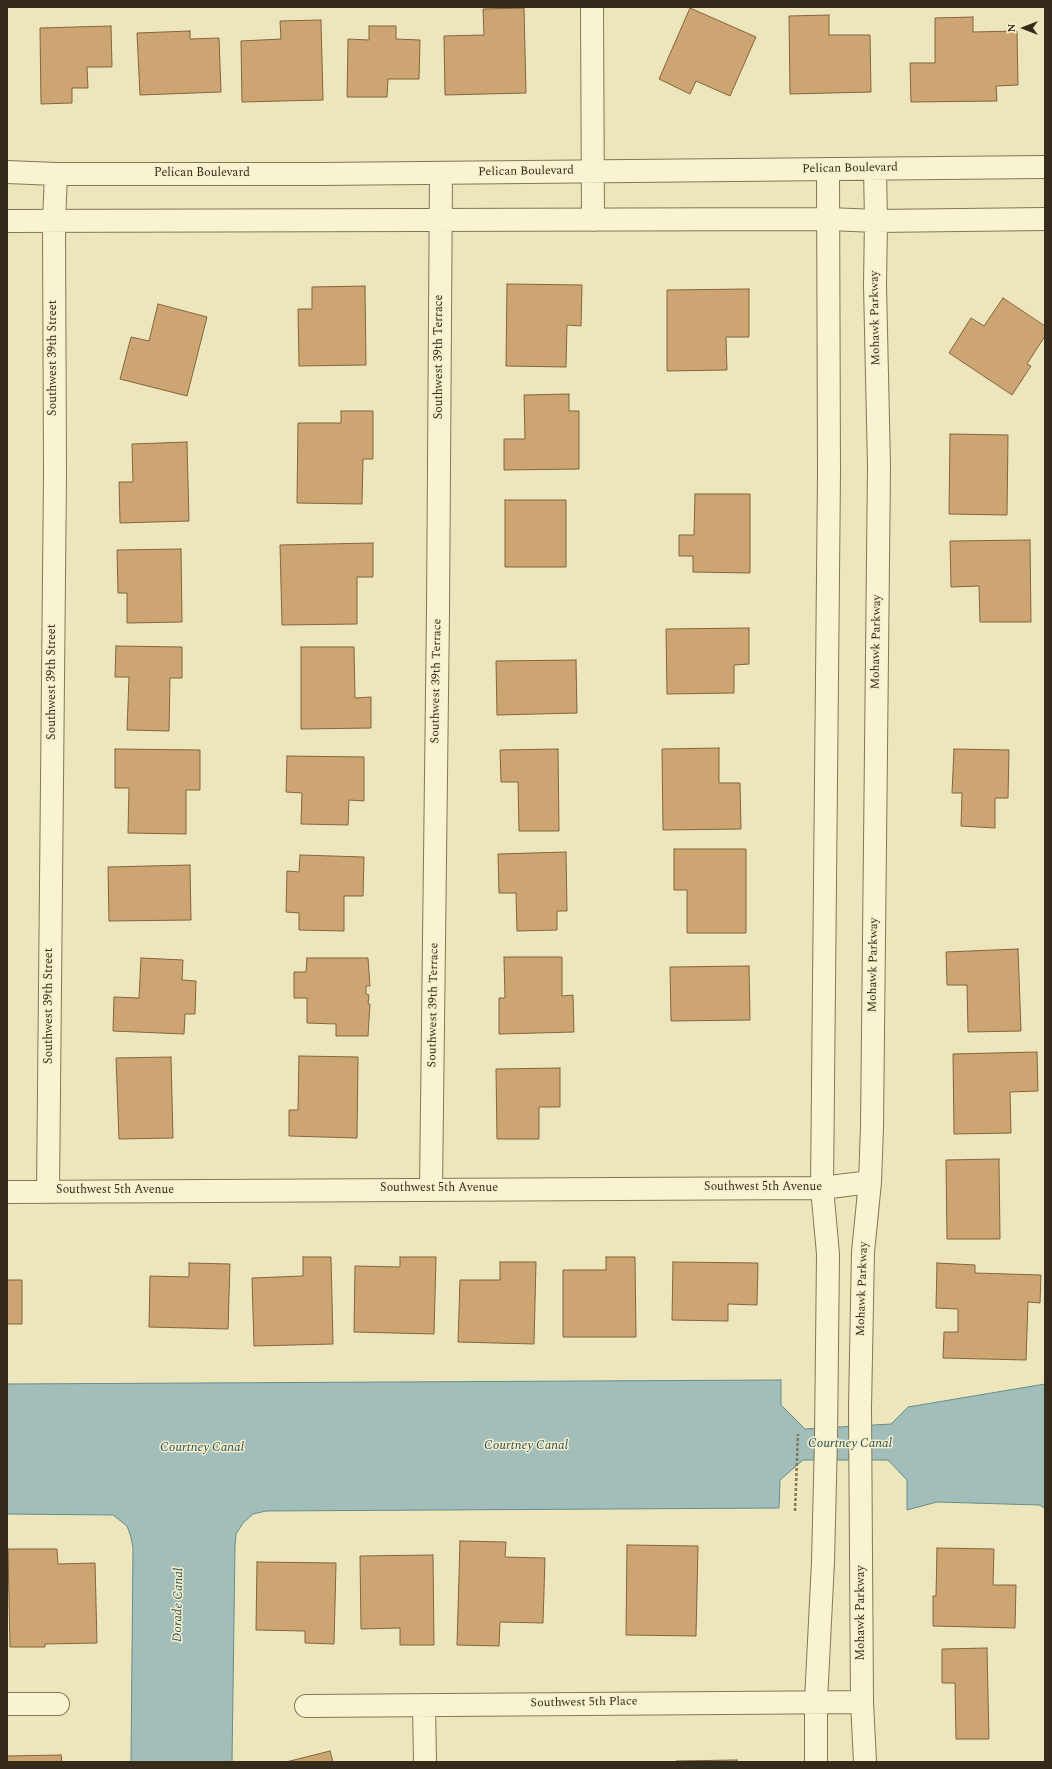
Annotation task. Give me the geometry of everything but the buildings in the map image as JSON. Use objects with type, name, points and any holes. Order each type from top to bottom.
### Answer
[{"type":"street","points":[[592,7],[593,220]]},
{"type":"street","name":"Pelican Boulevard","points":[[7,172],[56,174],[441,173],[1045,167]]},
{"type":"street","points":[[816,1762],[816,1701],[823,1562],[826,1439],[828,1254],[822,1188],[829,489],[828,169]]},
{"type":"street","name":"Mohawk Parkway","points":[[865,1762],[862,1702],[860,1407],[863,1252],[870,1182],[872,1127],[879,466],[875,284],[875,169]]},
{"type":"street","name":"Southwest 39th Terrace","points":[[431,1189],[441,270],[439,220],[441,173]]},
{"type":"street","name":"Southwest 39th Street","points":[[48,1191],[54,475],[54,221],[56,174]]},
{"type":"street","points":[[7,221],[829,219],[876,221],[1045,219]]},
{"type":"street","name":"Southwest 5th Avenue","points":[[7,1192],[822,1188],[870,1182]]},
{"type":"street","name":"Southwest 5th Place","points":[[306,1706],[816,1701],[862,1702]]},
{"type":"street","points":[[7,1704],[58,1704]]},
{"type":"street","points":[[424,1705],[425,1762]]},
{"type":"water","points":[[781,1380],[781,1405],[805,1429],[891,1424],[908,1407],[1045,1384],[1045,1508],[1039,1505],[937,1502],[907,1510],[907,1480],[888,1460],[803,1460],[780,1480],[779,1508],[266,1511],[253,1514],[243,1523],[236,1534],[232,1762],[131,1762],[133,1548],[127,1526],[113,1515],[7,1514],[7,1384]]},
{"type":"water label","name":"Courtney Canal","points":[[850,1444]]},
{"type":"water label","name":"Courtney Canal","points":[[526,1446]]},
{"type":"water label","name":"Courtney Canal","points":[[202,1448]]},
{"type":"water label","name":"Dorade Canal","points":[[179,1605]]}]
